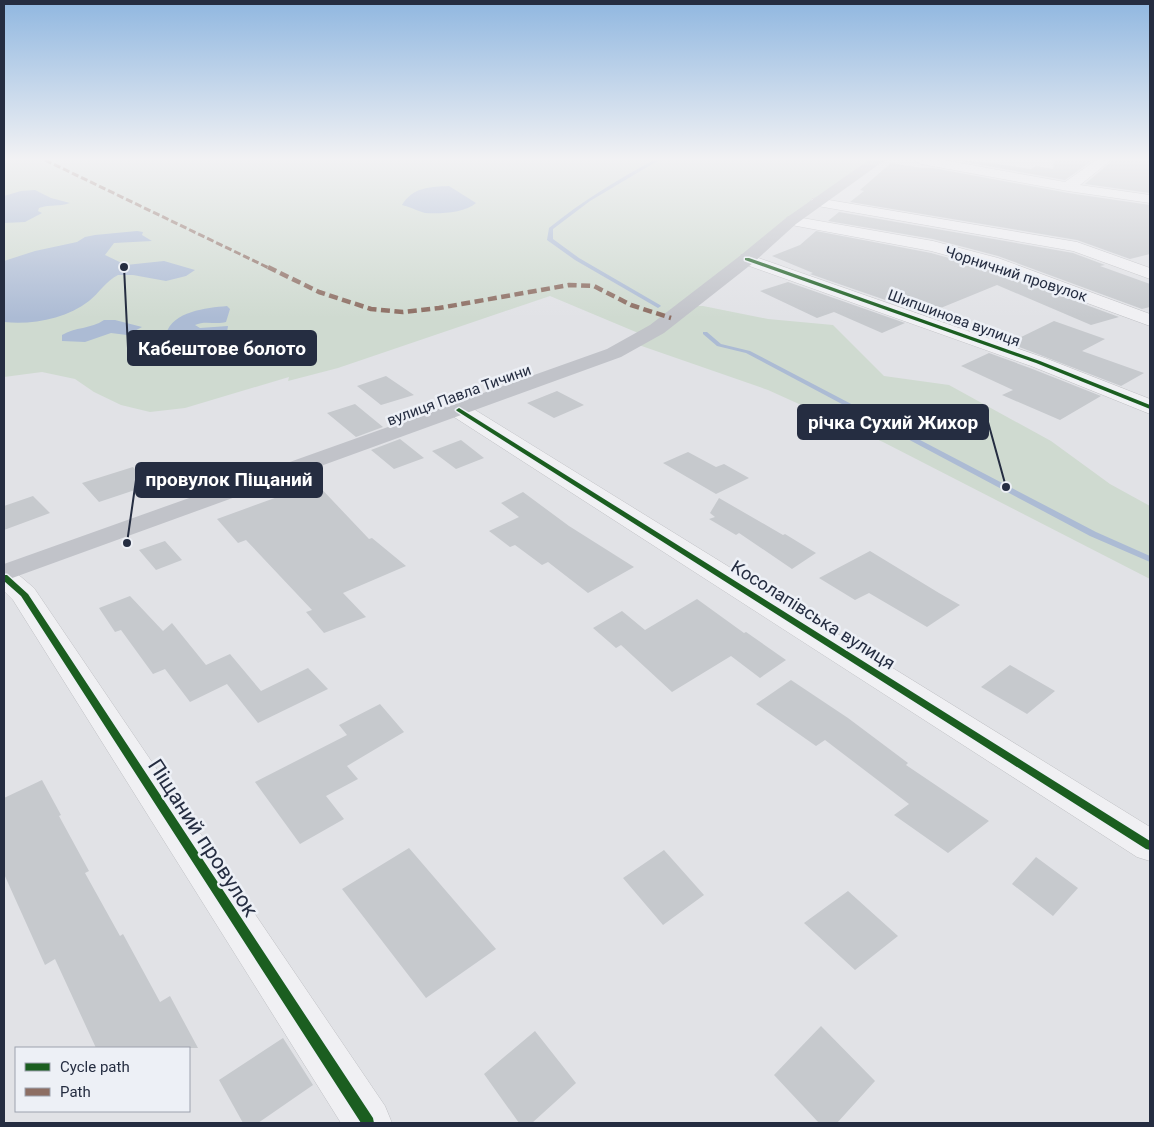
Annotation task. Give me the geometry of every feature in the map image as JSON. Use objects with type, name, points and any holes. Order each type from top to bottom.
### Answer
[{"type":"main road","name":"вулиця Павла Тичини","points":[[4,573],[614,353],[657,328],[747,259],[803,213]]},
{"type":"street","points":[[878,213],[1077,247],[1150,274]]},
{"type":"street","name":"Чорничний провулок","points":[[791,221],[933,246],[992,262],[1150,320]]},
{"type":"street","name":"Шипшинова вулиця","points":[[747,259],[1038,362],[1150,408]]},
{"type":"street","name":"Косолапівська вулиця","points":[[459,410],[1150,846]]},
{"type":"street","name":"Піщаний провулок","points":[[4,577],[24,594],[368,1123]]},
{"type":"shaded area","points":[[4,213],[802,213],[693,306],[703,306],[768,319],[833,325],[884,376],[949,385],[1051,441],[1110,484],[1150,506],[1150,579],[883,442],[768,390],[633,343],[643,335],[550,296],[338,368],[288,381],[289,377],[185,408],[150,412],[121,405],[94,392],[75,379],[42,372],[4,377]]},
{"type":"water","points":[[4,213],[42,213],[25,222],[4,223]]},
{"type":"water","points":[[137,231],[143,232],[142,235],[152,241],[114,243],[105,255],[126,265],[164,261],[195,270],[186,276],[166,281],[133,275],[118,275],[110,280],[89,301],[70,312],[26,323],[4,322],[4,261],[35,251],[77,242],[85,237]]},
{"type":"water","points":[[227,306],[230,309],[226,322],[195,325],[200,328],[228,326],[227,332],[200,337],[166,334],[176,320],[191,312]]},
{"type":"water","points":[[104,320],[115,320],[142,327],[127,335],[111,333],[85,342],[62,341],[62,335],[67,332],[94,325]]},
{"type":"building","points":[[838,213],[842,213],[1073,253],[1105,265],[1100,266],[1150,284],[1150,307],[1142,309],[998,256],[933,239],[828,221]]},
{"type":"building","points":[[913,213],[1150,213],[1150,254],[1130,259],[1077,240]]},
{"type":"building","points":[[816,231],[931,253],[985,268],[1119,317],[1091,325],[997,285],[926,314],[810,274],[813,273],[772,256],[800,245]]},
{"type":"building","points":[[788,282],[905,323],[882,333],[834,312],[817,318],[760,291]]},
{"type":"building","points":[[1054,321],[1105,339],[1082,351],[1144,373],[1121,386],[1009,343]]},
{"type":"building","points":[[989,353],[1101,396],[1060,420],[1002,395],[1013,390],[961,366]]},
{"type":"building","points":[[386,376],[414,395],[381,405],[357,386]]},
{"type":"building","points":[[557,391],[584,405],[554,418],[527,403]]},
{"type":"building","points":[[355,404],[383,427],[356,437],[327,413]]},
{"type":"building","points":[[400,439],[424,458],[394,469],[371,450]]},
{"type":"building","points":[[461,440],[484,458],[456,469],[432,451]]},
{"type":"building","points":[[688,452],[716,467],[724,464],[749,478],[716,494],[663,463]]},
{"type":"building","points":[[133,467],[150,485],[99,502],[82,483]]},
{"type":"building","points":[[314,481],[369,539],[372,538],[406,566],[343,593],[366,617],[324,633],[306,612],[312,610],[246,540],[238,543],[217,519],[283,495],[281,492]]},
{"type":"building","points":[[523,492],[569,526],[634,567],[588,593],[548,562],[542,565],[515,545],[510,547],[489,531],[519,517],[501,503]]},
{"type":"building","points":[[33,496],[50,513],[4,530],[4,506]]},
{"type":"building","points":[[719,498],[816,553],[792,569],[739,533],[736,535],[709,519],[715,517],[710,513]]},
{"type":"building","points":[[165,541],[182,560],[156,570],[139,550]]},
{"type":"building","points":[[870,551],[960,605],[927,627],[869,593],[855,600],[819,578]]},
{"type":"building","points":[[130,596],[163,631],[172,623],[206,665],[230,654],[261,691],[308,668],[328,689],[258,723],[227,684],[190,702],[165,669],[153,674],[121,630],[115,632],[99,608]]},
{"type":"building","points":[[697,599],[786,660],[760,678],[731,656],[672,692],[621,645],[616,648],[593,628],[622,611],[645,630]]},
{"type":"building","points":[[1010,665],[1055,691],[1027,714],[981,687]]},
{"type":"building","points":[[791,680],[848,718],[908,763],[906,765],[989,821],[948,853],[894,815],[909,804],[825,740],[816,746],[756,704]]},
{"type":"building","points":[[380,704],[404,732],[347,766],[358,779],[326,796],[344,819],[300,844],[255,782],[347,735],[339,725]]},
{"type":"building","points":[[42,780],[89,871],[85,873],[120,936],[123,934],[160,1002],[170,996],[198,1048],[96,1047],[55,959],[45,965],[4,874],[4,798]]},
{"type":"building","points":[[409,848],[496,949],[426,998],[342,889]]},
{"type":"building","points":[[664,850],[704,895],[663,925],[623,878]]},
{"type":"building","points":[[1036,857],[1078,888],[1053,916],[1012,884]]},
{"type":"building","points":[[848,891],[898,936],[855,970],[804,923]]},
{"type":"building","points":[[821,1026],[875,1081],[837,1123],[819,1123],[774,1075]]},
{"type":"building","points":[[535,1031],[576,1083],[532,1123],[519,1123],[484,1074]]},
{"type":"building","points":[[283,1038],[313,1085],[258,1123],[243,1123],[219,1080]]},
{"type":"waterway","points":[[572,213],[551,229],[550,240],[577,259],[658,306]]},
{"type":"waterway","points":[[705,333],[719,345],[748,352],[1093,534],[1150,559]]},
{"type":"marked path","points":[[156,213],[319,292],[371,309],[403,312],[439,308],[569,285],[594,286],[631,305],[671,318]]},
{"type":"cycle path","points":[[747,259],[1038,362],[1150,407]]},
{"type":"cycle path","points":[[459,410],[1150,846]]},
{"type":"cycle path","points":[[4,577],[24,594],[368,1123]]},
{"type":"place","name":"Кабештове болото","points":[[124,267]]},
{"type":"place","name":"річка Сухий Жихор","points":[[1006,487]]},
{"type":"place","name":"провулок Піщаний","points":[[127,543]]}]
